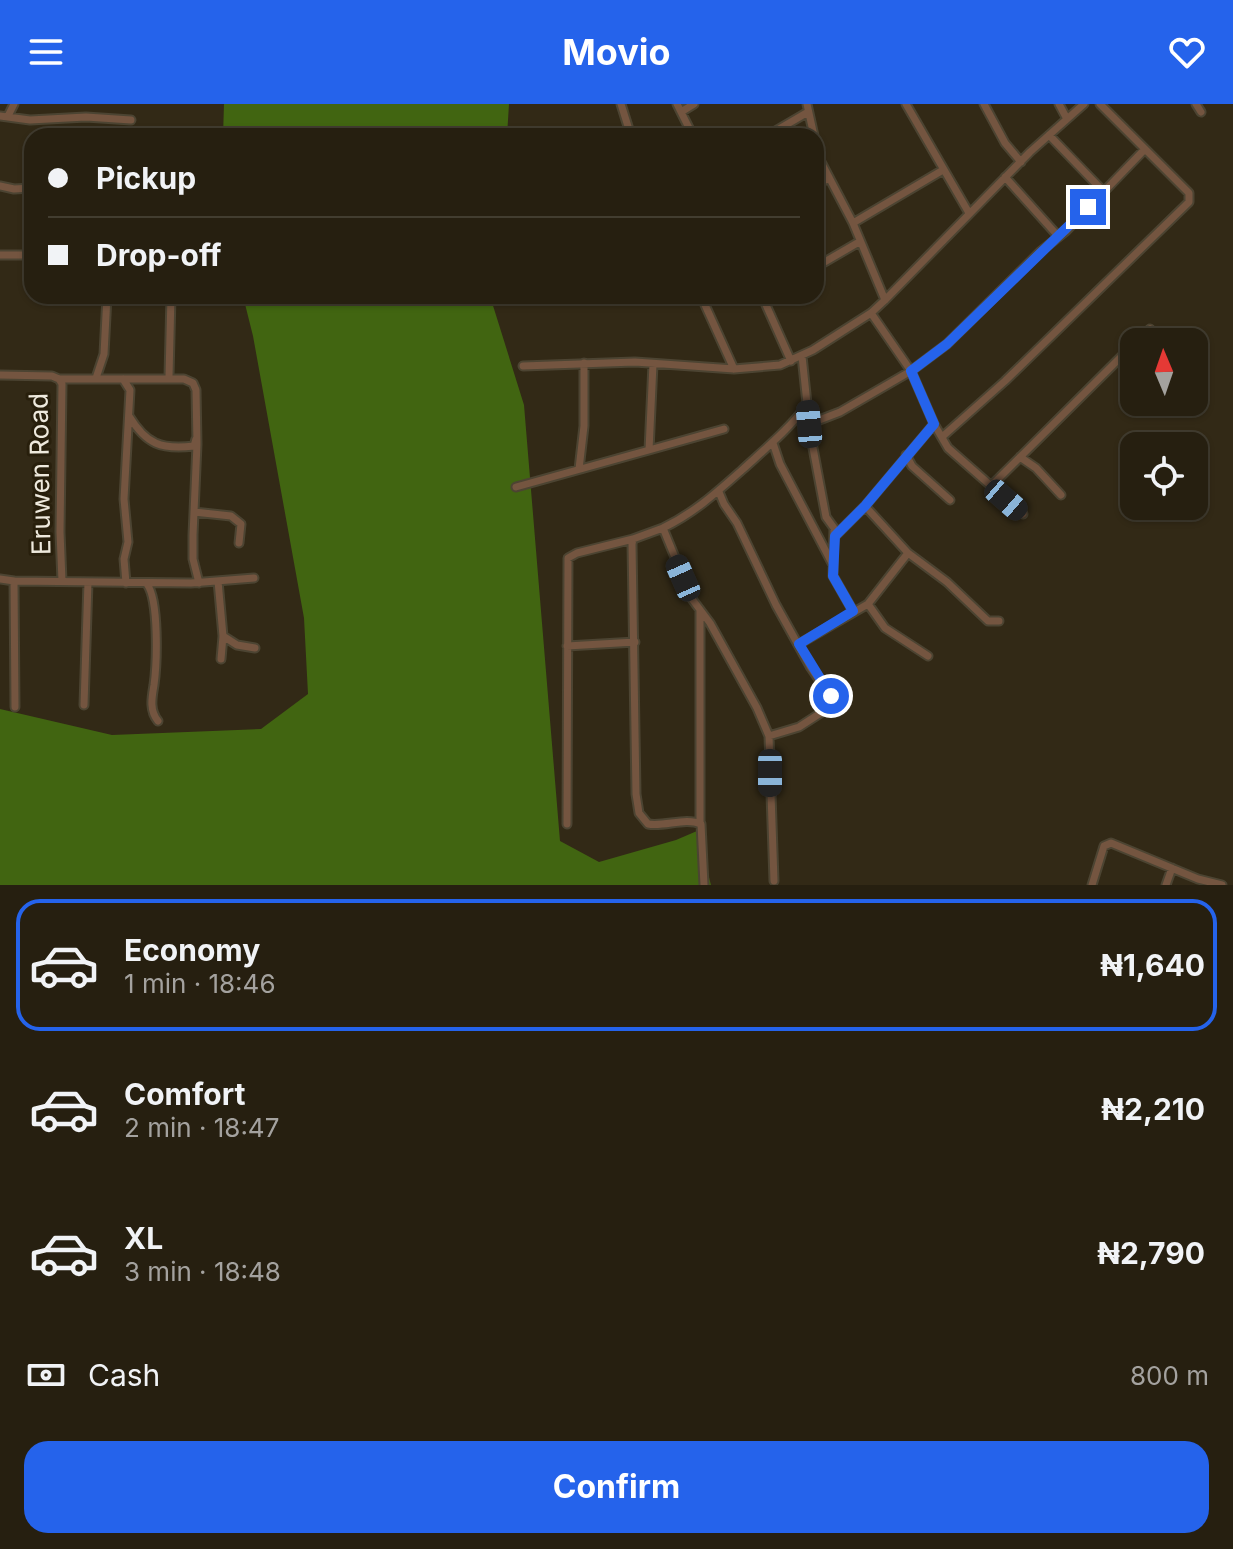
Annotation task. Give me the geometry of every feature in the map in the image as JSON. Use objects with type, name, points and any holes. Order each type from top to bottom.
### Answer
[{"type":"street","points":[[4,116],[14,104]]},
{"type":"street","points":[[621,104],[628,128]]},
{"type":"street","points":[[689,128],[679,108],[694,104]]},
{"type":"street","points":[[906,104],[969,213]]},
{"type":"street","points":[[984,104],[1005,143],[1021,162]]},
{"type":"street","points":[[1059,104],[1067,119]]},
{"type":"street","points":[[523,366],[584,363],[734,369],[791,361],[802,356],[871,313],[1005,177],[1084,104]]},
{"type":"street","points":[[942,437],[1005,381],[1187,205],[1189,193],[1100,104]]},
{"type":"street","points":[[778,128],[807,108],[812,128]]},
{"type":"street","points":[[4,116],[30,120],[86,117],[131,120]]},
{"type":"street","points":[[1049,135],[1103,191]]},
{"type":"street","points":[[809,424],[840,412],[911,371],[947,344],[1144,150]]},
{"type":"street","points":[[824,167],[853,223],[885,300]]},
{"type":"street","points":[[853,223],[943,170]]},
{"type":"street","points":[[1005,177],[1058,236]]},
{"type":"street","points":[[824,181],[828,178]]},
{"type":"street","points":[[0,186],[24,188]]},
{"type":"street","points":[[824,262],[859,242]]},
{"type":"street","points":[[0,255],[24,255]]},
{"type":"street","points":[[96,378],[104,354],[107,304]]},
{"type":"street","points":[[169,376],[171,304]]},
{"type":"street","points":[[705,304],[734,369]]},
{"type":"street","points":[[767,304],[791,361]]},
{"type":"street","points":[[871,313],[911,371],[934,424],[950,450],[1023,514]]},
{"type":"street","points":[[802,356],[809,424],[826,517],[834,528],[833,576],[853,611]]},
{"type":"street","points":[[992,485],[1120,358]]},
{"type":"street","points":[[579,469],[584,426],[584,363]]},
{"type":"street","points":[[649,450],[653,364]]},
{"type":"street","name":"Eruwen Road","points":[[0,375],[52,376],[62,384],[62,581]]},
{"type":"street","points":[[59,379],[184,379],[193,383],[196,390],[193,559],[199,583]]},
{"type":"street","points":[[123,379],[130,390],[124,508],[128,542],[124,559],[126,583]]},
{"type":"street","points":[[567,824],[568,558],[633,539],[689,515],[773,443],[808,404]]},
{"type":"street","points":[[129,416],[141,435],[155,444],[194,446],[196,439]]},
{"type":"street","points":[[835,536],[865,506],[934,424]]},
{"type":"street","points":[[516,487],[724,429]]},
{"type":"street","points":[[773,443],[780,464],[833,565]]},
{"type":"street","points":[[906,455],[912,466],[950,500]]},
{"type":"street","points":[[1020,457],[1036,468],[1061,495]]},
{"type":"street","points":[[719,492],[776,605],[833,703],[799,727],[769,736]]},
{"type":"street","points":[[865,506],[908,553],[947,582],[988,621],[999,621]]},
{"type":"street","points":[[194,512],[233,517],[241,524],[239,543]]},
{"type":"street","points":[[811,527],[826,517]]},
{"type":"street","points":[[663,528],[690,595],[710,623],[769,736],[774,881]]},
{"type":"street","points":[[633,539],[634,737],[639,813],[645,823],[652,825],[691,821],[700,824]]},
{"type":"street","points":[[799,644],[868,604],[908,553]]},
{"type":"street","points":[[0,579],[147,584],[254,578]]},
{"type":"street","points":[[14,581],[15,707]]},
{"type":"street","points":[[218,581],[223,636],[221,659]]},
{"type":"street","points":[[84,705],[88,582]]},
{"type":"street","points":[[147,584],[154,595],[155,656],[151,701],[158,721]]},
{"type":"street","points":[[868,604],[885,628],[928,656]]},
{"type":"street","points":[[700,610],[700,824],[704,885]]},
{"type":"street","points":[[223,636],[237,645],[255,648]]},
{"type":"street","points":[[567,646],[635,642]]},
{"type":"street","points":[[1092,885],[1107,844],[1111,843],[1222,885]]},
{"type":"street","points":[[1166,885],[1172,868]]},
{"type":"green space","points":[[224,104],[509,104],[508,128],[223,128]]},
{"type":"green space","points":[[245,304],[492,304],[524,405],[560,841],[599,862],[697,831],[711,885],[0,885],[0,709],[112,735],[261,729],[308,694],[304,618]]},
{"type":"route","points":[[831,696],[799,644],[853,611],[833,576],[835,536],[865,506],[903,457],[934,424],[911,371],[947,344],[1088,207]]}]
